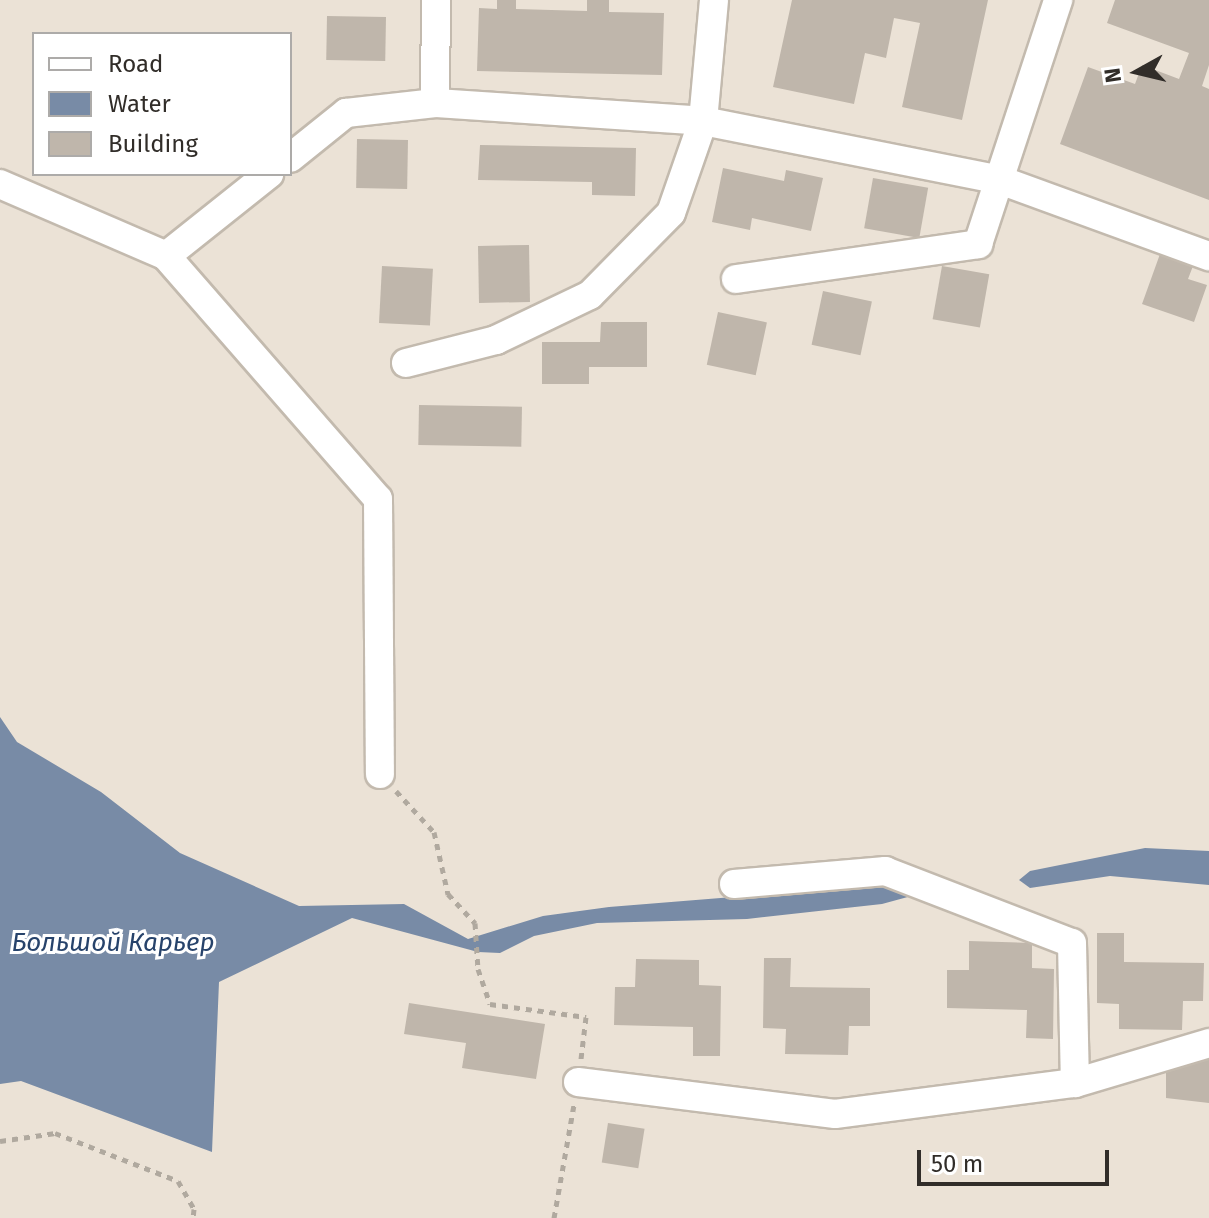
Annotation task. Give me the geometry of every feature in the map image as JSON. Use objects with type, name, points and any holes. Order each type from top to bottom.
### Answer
[{"type":"street","points":[[435,103],[436,0]]},
{"type":"street","points":[[406,363],[496,340],[590,295],[671,213],[703,121],[714,0]]},
{"type":"street","points":[[736,279],[978,244],[1058,0]]},
{"type":"street","points":[[292,156],[346,113],[435,103],[703,121],[997,179],[1209,256]]},
{"type":"street","points":[[166,256],[266,176]]},
{"type":"street","points":[[0,184],[166,256],[378,499],[380,774]]},
{"type":"street","points":[[734,884],[885,871],[1072,943],[1075,1083]]},
{"type":"street","points":[[578,1082],[835,1114],[1075,1083],[1209,1043]]},
{"type":"path","points":[[380,774],[434,832],[448,894],[475,923],[478,969],[490,1004],[586,1017],[554,1218]]},
{"type":"path","points":[[0,1141],[55,1133],[178,1181],[194,1209],[193,1218]]},
{"type":"water","name":"Большой Карьер","points":[[0,717],[17,742],[101,792],[180,853],[299,906],[404,904],[468,939],[543,916],[609,907],[881,885],[914,889],[915,895],[882,904],[747,919],[597,923],[534,936],[500,953],[478,952],[352,918],[219,982],[212,1152],[21,1081],[0,1084]]},
{"type":"water","points":[[1145,848],[1209,851],[1209,885],[1110,876],[1030,888],[1019,880],[1030,871]]},
{"type":"building","points":[[497,0],[516,0],[516,9],[587,11],[587,0],[609,0],[609,12],[664,13],[662,75],[477,71],[479,8],[497,9]]},
{"type":"building","points":[[792,0],[988,0],[962,120],[902,107],[920,23],[894,18],[886,58],[865,53],[854,104],[773,87]]},
{"type":"building","points":[[1115,0],[1209,0],[1209,65],[1202,86],[1209,89],[1209,200],[1060,144],[1088,67],[1135,84],[1142,65],[1179,79],[1189,53],[1107,23]]},
{"type":"building","points":[[327,16],[386,17],[385,61],[326,60]]},
{"type":"building","points":[[357,139],[408,140],[407,189],[356,188]]},
{"type":"building","points":[[480,145],[636,148],[635,196],[592,195],[592,182],[478,180]]},
{"type":"building","points":[[723,168],[784,181],[786,170],[823,178],[811,231],[752,218],[750,230],[712,222]]},
{"type":"building","points":[[873,178],[928,188],[919,238],[864,228]]},
{"type":"building","points":[[529,245],[530,302],[479,303],[478,246]]},
{"type":"building","points":[[1160,254],[1193,266],[1188,279],[1207,285],[1194,322],[1142,304]]},
{"type":"building","points":[[382,266],[433,269],[430,326],[379,323]]},
{"type":"building","points":[[942,266],[989,274],[980,328],[933,319]]},
{"type":"building","points":[[823,291],[872,301],[860,355],[812,345]]},
{"type":"building","points":[[718,312],[767,322],[756,375],[707,365]]},
{"type":"building","points":[[601,322],[647,322],[647,367],[589,367],[589,384],[542,384],[542,342],[600,342]]},
{"type":"building","points":[[419,405],[522,407],[521,447],[418,445]]},
{"type":"building","points":[[1097,933],[1124,933],[1124,962],[1204,963],[1203,1001],[1183,1001],[1182,1030],[1119,1029],[1119,1004],[1097,1003]]},
{"type":"building","points":[[969,941],[1032,943],[1032,968],[1054,969],[1053,1039],[1026,1038],[1027,1010],[947,1008],[947,970],[969,970]]},
{"type":"building","points":[[764,958],[791,958],[790,987],[870,988],[870,1026],[849,1026],[848,1055],[785,1054],[786,1029],[763,1028]]},
{"type":"building","points":[[636,959],[699,960],[699,985],[721,986],[720,1056],[693,1056],[693,1027],[614,1025],[615,987],[635,987]]},
{"type":"building","points":[[409,1003],[545,1024],[536,1079],[462,1068],[466,1043],[404,1034]]},
{"type":"building","points":[[1209,1057],[1209,1103],[1166,1098],[1166,1070]]},
{"type":"building","points":[[608,1123],[645,1129],[638,1168],[602,1163]]}]
